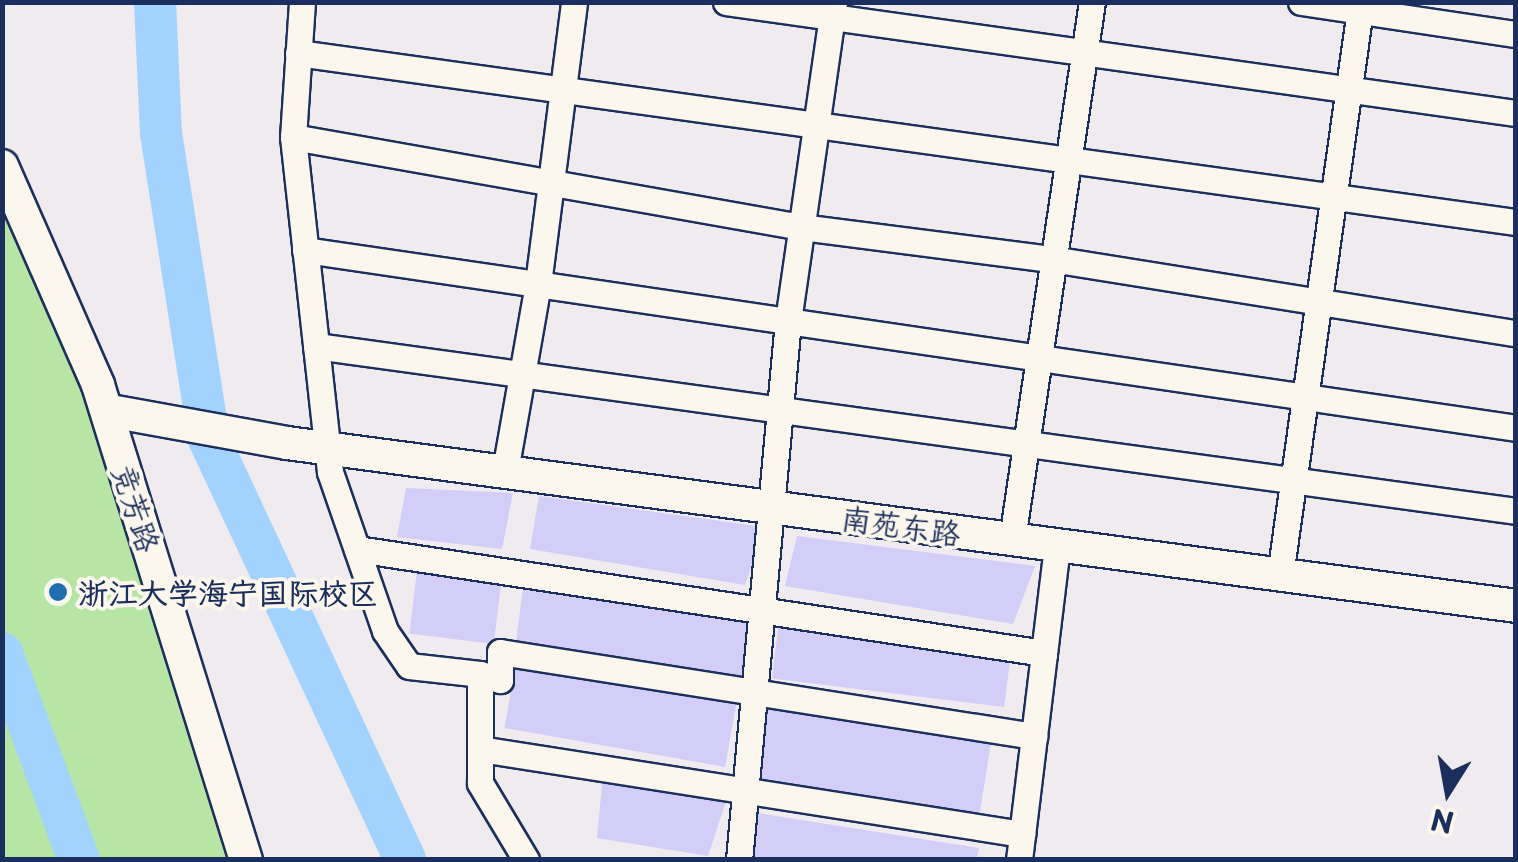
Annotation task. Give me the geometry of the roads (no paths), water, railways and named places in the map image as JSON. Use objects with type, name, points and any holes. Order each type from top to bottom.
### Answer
[{"type":"street","points":[[302,2],[292,137],[328,448],[385,631],[409,666],[500,680],[500,652],[1034,736]]},
{"type":"street","points":[[504,471],[538,284],[574,2]]},
{"type":"street","points":[[726,2],[832,10],[1082,52],[1516,113]]},
{"type":"street","points":[[1012,539],[1092,2]]},
{"type":"street","points":[[1301,2],[1360,7],[1516,34]]},
{"type":"street","points":[[1280,575],[1360,7]]},
{"type":"street","points":[[739,860],[784,409],[788,321],[832,10]]},
{"type":"street","points":[[298,53],[562,86],[1516,222]]},
{"type":"street","points":[[292,137],[801,227],[1052,259],[1516,334]]},
{"type":"street","name":"竞芳路","points":[[2,166],[98,385],[246,860]]},
{"type":"street","points":[[306,250],[1516,428]]},
{"type":"street","points":[[316,346],[1025,446],[1516,510]]},
{"type":"street","points":[[98,385],[116,412]]},
{"type":"street","name":"南苑东路","points":[[116,412],[287,444],[1516,606]]},
{"type":"street","points":[[480,749],[746,791],[1020,847],[1057,545]]},
{"type":"street","points":[[357,549],[1044,653]]},
{"type":"street","points":[[480,674],[480,783],[526,860]]},
{"type":"waterway","points":[[155,2],[161,133],[209,439],[405,860]]},
{"type":"waterway","points":[[2,653],[79,860]]},
{"type":"place","name":"浙江大学海宁国际校区","points":[[58,592]]}]
